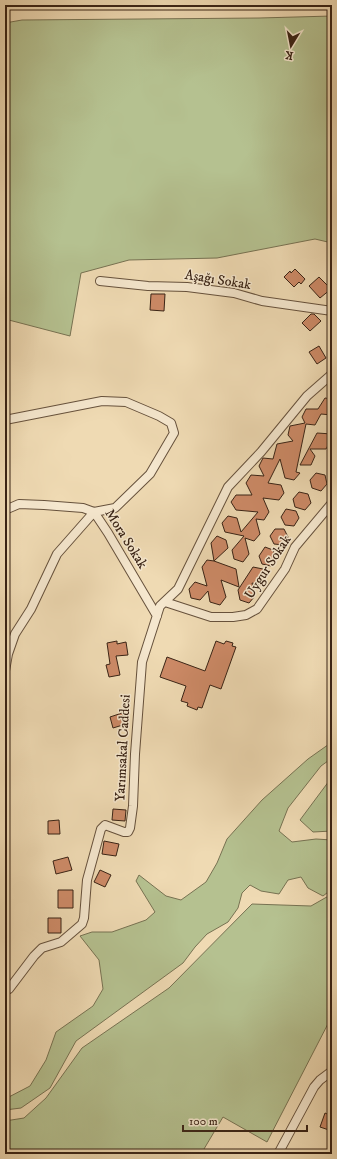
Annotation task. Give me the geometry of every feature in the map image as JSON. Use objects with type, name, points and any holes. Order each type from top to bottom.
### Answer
[{"type":"street","name":"Aşağı Sokak","points":[[100,281],[187,287],[234,293],[262,301],[332,311]]},
{"type":"street","name":"Yarımsakal Caddesi","points":[[5,992],[42,948],[60,942],[82,924],[84,918],[87,880],[101,829],[105,826],[128,832],[130,828],[133,806],[135,754],[142,662],[160,606],[178,590],[228,487],[261,452],[307,396],[332,374]]},
{"type":"street","points":[[5,420],[102,401],[126,402],[159,416],[171,423],[174,433],[150,474],[115,508],[94,512],[57,554],[31,610],[15,634],[8,654],[5,672]]},
{"type":"street","name":"Uygur Sokak","points":[[165,602],[211,616],[233,618],[246,616],[257,609],[285,569],[295,547],[332,503]]},
{"type":"street","name":"Mora Sokak","points":[[5,510],[19,504],[83,508],[94,512],[157,616]]},
{"type":"street","points":[[278,1154],[314,1087],[320,1080],[332,1071]]},
{"type":"green space","points":[[332,16],[332,243],[315,239],[217,258],[129,260],[81,273],[70,336],[5,319],[5,23],[22,20]]},
{"type":"green space","points":[[332,742],[332,758],[321,766],[288,808],[279,831],[292,842],[316,839],[332,840],[332,889],[323,896],[308,888],[301,877],[288,880],[279,894],[261,891],[250,885],[242,893],[238,908],[228,922],[207,934],[183,963],[76,1041],[50,1088],[21,1108],[5,1110],[5,1099],[30,1086],[46,1060],[56,1032],[93,1006],[103,989],[99,960],[80,936],[92,932],[112,932],[146,920],[155,912],[136,881],[139,875],[166,896],[181,900],[206,882],[217,863],[227,839],[262,800],[308,759]]},
{"type":"green space","points":[[332,777],[332,831],[313,832],[300,820]]},
{"type":"green space","points":[[332,894],[332,1016],[267,1142],[223,1117],[201,1154],[5,1154],[5,1121],[24,1118],[46,1098],[82,1048],[169,988],[252,904],[311,906]]},
{"type":"building","points":[[295,269],[305,279],[301,284],[299,282],[294,287],[284,277],[290,271],[291,273]]},
{"type":"building","points":[[319,277],[331,289],[320,298],[309,286]]},
{"type":"building","points":[[151,294],[165,294],[164,311],[150,310]]},
{"type":"building","points":[[311,314],[314,314],[321,321],[310,331],[302,323]]},
{"type":"building","points":[[319,346],[326,358],[317,364],[309,352]]},
{"type":"building","points":[[325,398],[332,399],[332,415],[321,414],[315,425],[306,424],[296,472],[300,473],[294,480],[285,478],[280,459],[268,483],[281,485],[284,493],[279,500],[263,498],[269,512],[264,520],[256,519],[260,534],[254,541],[245,538],[249,554],[243,562],[234,559],[232,550],[244,536],[225,532],[222,523],[228,516],[237,518],[241,532],[258,512],[236,510],[231,502],[236,495],[252,495],[246,483],[251,475],[264,476],[259,466],[263,458],[273,459],[277,444],[293,441],[288,435],[290,426],[305,423],[302,417],[306,409],[318,409]]},
{"type":"building","points":[[317,433],[332,434],[332,438],[326,449],[310,449],[315,456],[311,465],[300,465]]},
{"type":"building","points":[[316,473],[325,475],[327,484],[321,491],[312,488],[310,480]]},
{"type":"building","points":[[299,492],[308,494],[311,503],[305,510],[295,507],[293,499]]},
{"type":"building","points":[[286,509],[296,511],[299,518],[294,526],[285,525],[281,517]]},
{"type":"building","points":[[275,529],[284,529],[288,537],[284,545],[274,544],[270,536]]},
{"type":"building","points":[[217,536],[226,540],[228,548],[214,561],[211,543]]},
{"type":"building","points":[[265,547],[273,550],[276,558],[271,566],[262,564],[259,556]]},
{"type":"building","points":[[207,560],[236,569],[239,587],[221,580],[226,597],[220,605],[210,602],[208,591],[200,600],[191,598],[189,589],[195,582],[207,586],[202,567]]},
{"type":"building","points":[[253,567],[263,569],[266,577],[261,585],[252,583],[255,596],[249,603],[240,600],[238,590]]},
{"type":"building","points":[[117,641],[117,644],[126,642],[128,655],[116,656],[120,675],[109,677],[106,665],[110,664],[107,643]]},
{"type":"building","points":[[216,641],[224,644],[226,641],[233,643],[232,646],[236,647],[221,689],[210,685],[202,708],[198,707],[197,710],[187,706],[188,703],[181,701],[186,686],[160,677],[167,657],[205,671]]},
{"type":"building","points":[[122,713],[126,724],[113,728],[110,717]]},
{"type":"building","points":[[113,809],[126,810],[125,821],[112,820]]},
{"type":"building","points":[[59,820],[60,834],[48,834],[48,821]]},
{"type":"building","points":[[104,841],[119,844],[116,856],[102,854]]},
{"type":"building","points":[[68,857],[72,870],[56,874],[53,861]]},
{"type":"building","points":[[100,870],[111,875],[105,887],[94,882]]},
{"type":"building","points":[[58,890],[73,890],[73,908],[58,908]]},
{"type":"building","points":[[48,918],[61,918],[61,933],[48,933]]},
{"type":"building","points":[[325,1113],[332,1116],[332,1131],[320,1127]]}]
